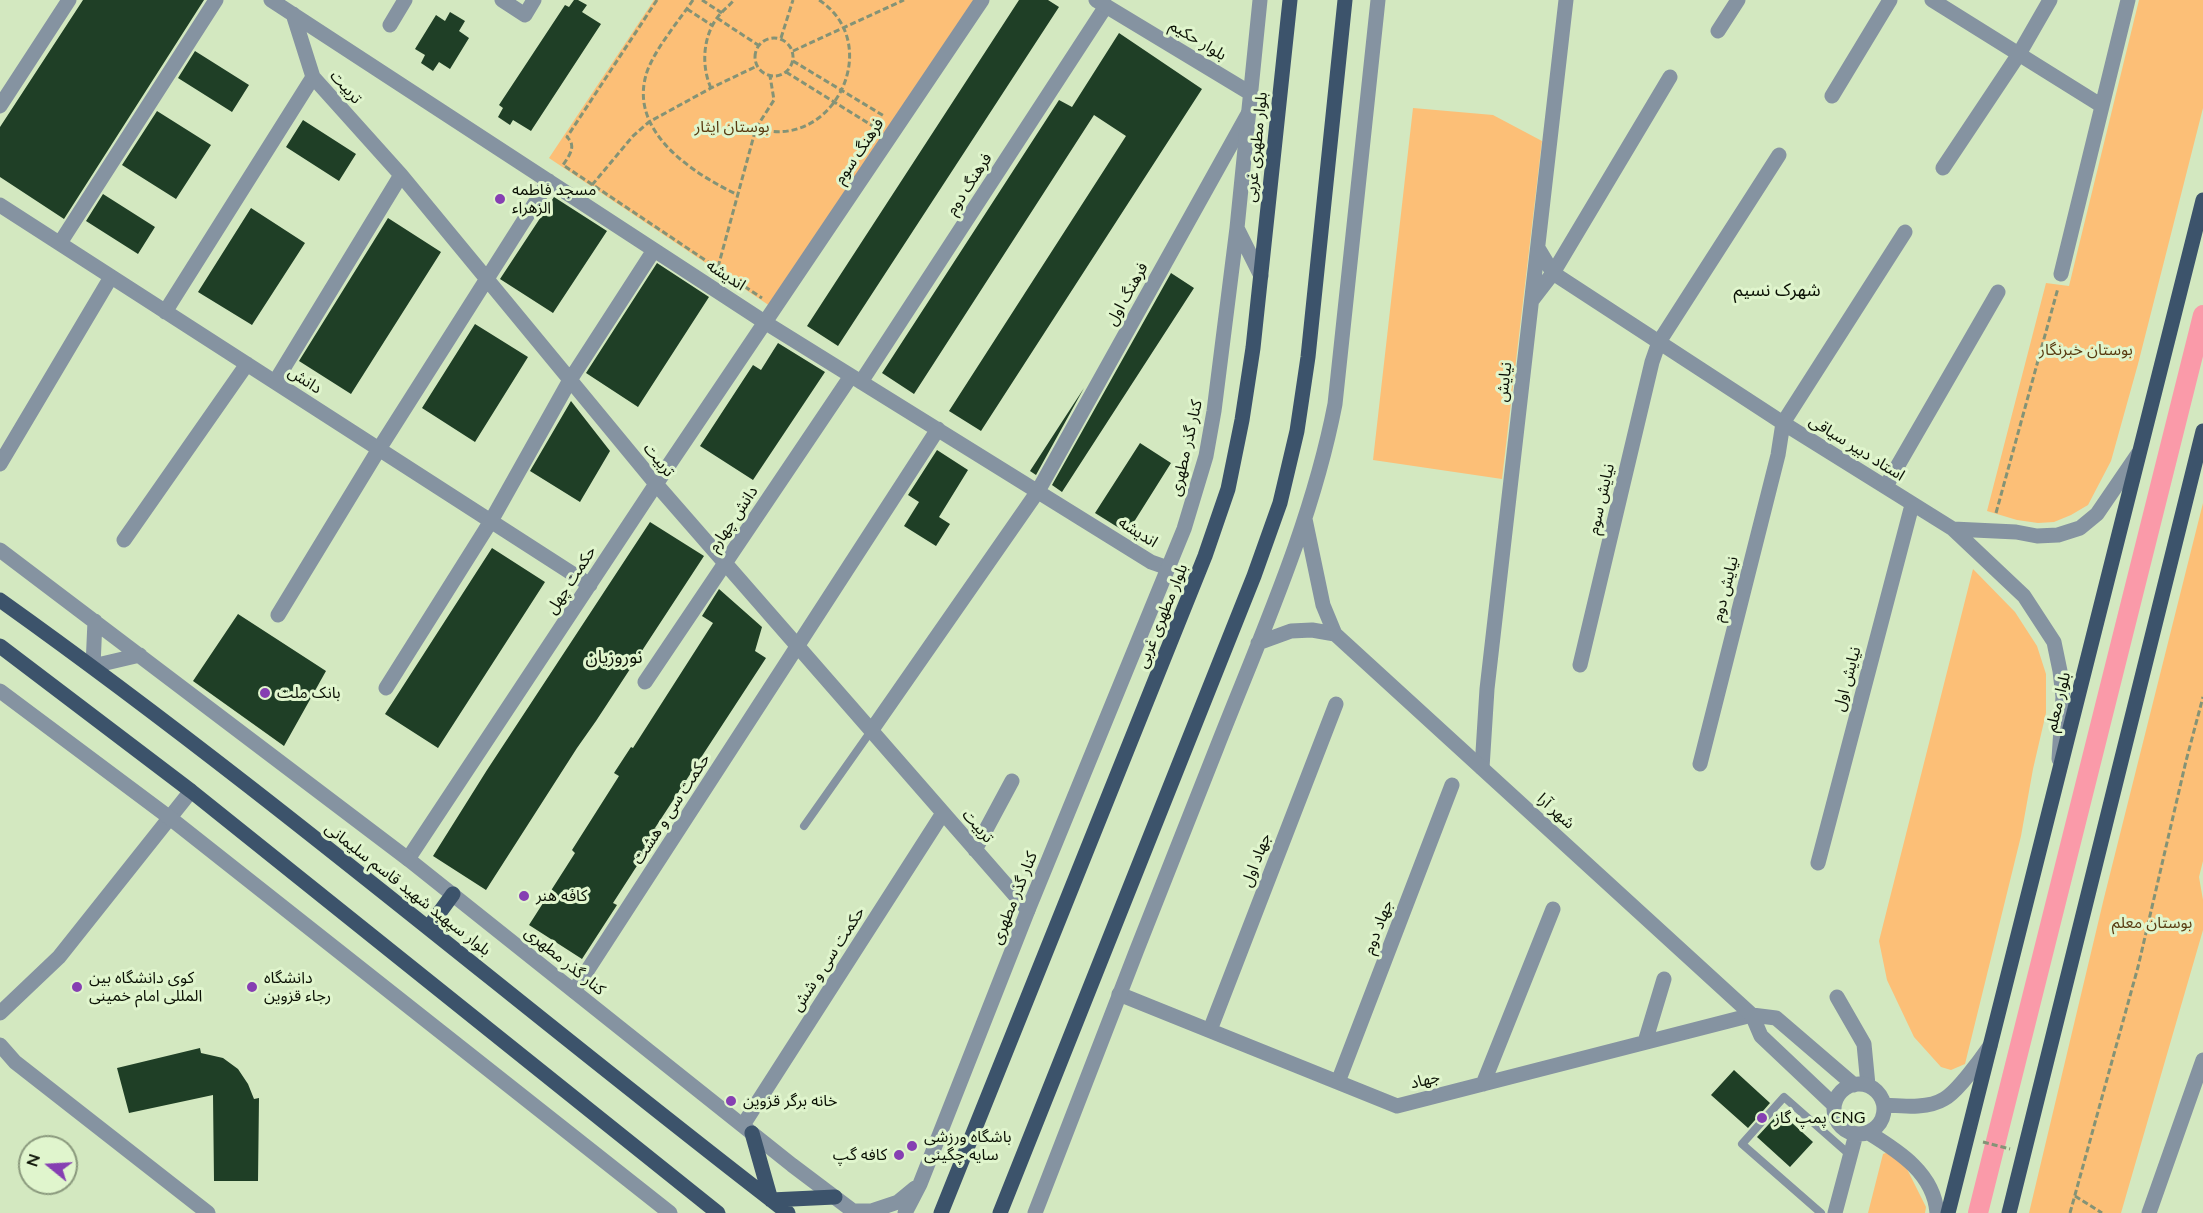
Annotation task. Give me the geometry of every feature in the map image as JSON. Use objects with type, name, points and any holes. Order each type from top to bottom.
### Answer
[{"type":"main road","name":"بلوار مطهری غربی","points":[[941,1213],[1209,545],[1228,489],[1242,420],[1261,276],[1290,0]]},
{"type":"main road","points":[[1000,1213],[1254,576],[1280,503],[1297,431],[1308,357],[1345,0]]},
{"type":"main road","name":"بلوار معلم","points":[[1948,1213],[2203,200]]},
{"type":"main road","points":[[2009,1213],[2203,431]]},
{"type":"main road","name":"بلوار سپهبد شهید قاسم سلیمانی","points":[[0,600],[93,666],[429,927],[788,1213]]},
{"type":"main road","points":[[0,646],[191,791],[718,1213]]},
{"type":"main road","points":[[429,927],[453,894]]},
{"type":"main road","points":[[748,1129],[771,1200],[835,1197]]},
{"type":"street","points":[[0,106],[69,0]]},
{"type":"street","points":[[60,243],[216,0]]},
{"type":"street","name":"اندیشه","points":[[271,0],[766,323],[1151,562],[1168,568]]},
{"type":"street","points":[[390,25],[405,0]]},
{"type":"street","points":[[502,0],[525,15],[534,0]]},
{"type":"street","name":"فرهنگ سوم","points":[[766,323],[982,0]]},
{"type":"street","name":"کنار گذر مطهری","points":[[0,550],[408,859],[835,1197],[853,1210],[871,1211],[898,1202],[920,1184],[1028,910],[1184,529],[1206,456],[1214,411],[1237,228],[1260,0]]},
{"type":"street","points":[[1035,1213],[1119,993],[1258,643],[1305,519],[1326,450],[1335,404],[1378,0]]},
{"type":"street","name":"نيايش","points":[[1482,768],[1487,689],[1566,0]]},
{"type":"street","points":[[1718,31],[1738,0]]},
{"type":"street","points":[[1832,96],[1890,0]]},
{"type":"street","points":[[1932,0],[2102,106]]},
{"type":"street","points":[[1943,168],[2019,54],[2050,0]]},
{"type":"street","points":[[2061,274],[2128,0]]},
{"type":"street","name":"بلوار حکیم","points":[[1101,3],[1250,93]]},
{"type":"street","name":"فرهنگ دوم","points":[[856,379],[1101,3]]},
{"type":"street","name":"تربیت","points":[[293,14],[313,77],[401,175],[656,484],[1028,910]]},
{"type":"street","points":[[165,312],[313,77]]},
{"type":"street","points":[[1532,300],[1553,273],[1670,77]]},
{"type":"street","name":"فرهنگ اول","points":[[872,732],[1038,491],[1248,114]]},
{"type":"street","name":"نیایش سوم","points":[[1580,665],[1649,374],[1659,342],[1779,155]]},
{"type":"street","points":[[275,382],[401,175]]},
{"type":"street","points":[[278,615],[379,449],[549,181]]},
{"type":"street","name":"دانش","points":[[0,205],[590,585]]},
{"type":"street","points":[[1237,228],[1261,276]]},
{"type":"street","points":[[1783,423],[1905,232]]},
{"type":"street","points":[[1538,248],[1553,273]]},
{"type":"street","points":[[386,688],[490,521],[570,380],[654,250]]},
{"type":"street","name":"استاد دبیر سیاقی","points":[[1553,273],[1783,423],[1953,529],[2016,532],[2037,536],[2058,535],[2080,528],[2097,514],[2139,451]]},
{"type":"street","points":[[0,464],[111,277]]},
{"type":"street","points":[[1886,486],[1998,292]]},
{"type":"street","name":"حکمت چهل","points":[[408,859],[656,484],[766,323]]},
{"type":"street","points":[[124,540],[247,364]]},
{"type":"street","name":"دانش چهارم","points":[[645,682],[856,379]]},
{"type":"street","name":"نیایش دوم","points":[[1700,764],[1778,455],[1783,423]]},
{"type":"street","name":"حکمت سی و هشت","points":[[574,991],[938,429]]},
{"type":"street","points":[[2187,497],[2203,466]]},
{"type":"street","name":"نیایش اول","points":[[1818,863],[1912,505]]},
{"type":"street","points":[[1305,519],[1323,605],[1335,634]]},
{"type":"street","points":[[1953,529],[2024,596],[2054,642],[2060,671],[2062,698],[2059,771]]},
{"type":"street","points":[[95,621],[93,666],[140,655]]},
{"type":"street","points":[[1258,643],[1291,631],[1312,630],[1335,634]]},
{"type":"street","name":"شهر آرا","points":[[1335,634],[1752,1016],[1761,1036],[1834,1105],[1836,1120],[1848,1132],[1862,1134],[1893,1148],[1919,1170],[1929,1186],[1937,1213]]},
{"type":"street","points":[[0,691],[170,818],[670,1213]]},
{"type":"street","name":"جهاد اول","points":[[1210,1030],[1336,704]]},
{"type":"street","points":[[975,850],[1012,781]]},
{"type":"street","name":"جهاد دوم","points":[[1338,1082],[1452,785]]},
{"type":"street","points":[[0,1013],[59,957],[191,791]]},
{"type":"street","name":"حکمت سی و شش","points":[[748,1129],[943,813]]},
{"type":"street","points":[[1483,1084],[1553,909]]},
{"type":"street","points":[[1645,1042],[1664,979]]},
{"type":"street","name":"جهاد","points":[[1119,993],[1397,1106],[1752,1016]]},
{"type":"street","points":[[1837,997],[1864,1044],[1861,1085]]},
{"type":"street","points":[[1752,1016],[1776,1018],[1861,1085],[1879,1093],[1884,1105],[1881,1121],[1862,1134],[1850,1155],[1835,1213]]},
{"type":"street","points":[[0,1045],[15,1062],[208,1213]]},
{"type":"street","points":[[1884,1105],[1917,1107],[1944,1099],[1976,1065],[1990,1046]]},
{"type":"street","points":[[2149,1213],[2203,1060]]},
{"type":"street","points":[[1834,1105],[1841,1091],[1861,1085]]},
{"type":"street","points":[[905,1213],[920,1184]]},
{"type":"lane","points":[[804,826],[872,732]]},
{"type":"lane","points":[[1821,1213],[1742,1144],[1784,1097],[1850,1155]]},
{"type":"path","points":[[657,0],[567,137],[572,141],[572,146],[563,165],[767,301]]},
{"type":"path","points":[[693,0],[648,71],[644,98],[649,122],[661,140],[682,161],[711,181],[738,195]]},
{"type":"path","points":[[702,0],[722,13]]},
{"type":"path","points":[[711,88],[704,62],[707,39],[717,18],[734,0]]},
{"type":"path","points":[[781,38],[793,0]]},
{"type":"path","points":[[756,128],[782,132],[805,126],[824,114],[842,90],[849,74],[849,49],[843,29],[826,5],[819,0]]},
{"type":"path","points":[[793,51],[904,0]]},
{"type":"path","points":[[687,9],[713,26]]},
{"type":"path","points":[[717,18],[758,46]]},
{"type":"path","points":[[770,37],[781,38],[790,46],[793,51],[793,61],[786,72],[770,76],[760,70],[754,54],[758,46],[770,37]]},
{"type":"path","points":[[793,61],[888,118],[884,124]]},
{"type":"path","points":[[592,185],[633,136],[649,122],[757,66]]},
{"type":"path","points":[[786,72],[880,130]]},
{"type":"path","points":[[718,268],[756,128],[774,100],[770,76]]},
{"type":"path","points":[[1996,513],[2061,274]]},
{"type":"path","points":[[2070,1213],[2138,967],[2203,697]]},
{"type":"path","points":[[1983,1142],[2010,1149]]},
{"type":"path","points":[[2075,1196],[2102,1213]]},
{"type":"green space","name":"بوستان ایثار","points":[[654,0],[974,0],[770,306],[549,158]]},
{"type":"green space","name":"بوستان خبرنگار","points":[[2139,0],[2203,0],[2203,108],[2111,461],[2088,505],[2054,522],[2038,523],[2017,520],[1987,511],[2046,283],[2069,286]]},
{"type":"green space","points":[[1413,108],[1493,115],[1542,141],[1502,479],[1373,460]]},
{"type":"green space","name":"بوستان معلم","points":[[2203,503],[2203,861],[2199,877],[2203,900],[2203,930],[2121,1213],[2029,1213],[2104,898]]},
{"type":"green space","points":[[1973,569],[2015,612],[2037,646],[2046,674],[2046,713],[2021,836],[1965,1064],[1951,1070],[1941,1067],[1914,1037],[1887,980],[1879,941]]},
{"type":"green space","points":[[1897,1149],[1926,1207],[1925,1213],[1868,1213],[1883,1154]]},
{"type":"building","points":[[83,0],[204,0],[64,219],[0,177],[0,127]]},
{"type":"building","points":[[574,0],[587,5],[582,12],[601,24],[531,131],[513,120],[510,125],[498,117],[503,108],[499,105],[565,5],[569,7]]},
{"type":"building","points":[[1019,0],[1048,0],[1059,7],[838,346],[807,326]]},
{"type":"building","points":[[450,12],[465,21],[459,31],[469,38],[450,69],[439,62],[433,71],[421,63],[425,55],[415,49],[436,15],[445,21]]},
{"type":"building","points":[[1119,33],[1202,89],[981,431],[949,411],[1126,136],[1094,115],[914,394],[882,373],[1059,100],[1072,107]]},
{"type":"building","points":[[195,51],[249,85],[232,112],[178,78]]},
{"type":"building","points":[[157,111],[211,145],[176,199],[122,165]]},
{"type":"building","points":[[303,120],[356,154],[339,181],[286,147]]},
{"type":"building","points":[[103,194],[155,227],[138,254],[86,221]]},
{"type":"building","points":[[554,197],[607,231],[553,313],[500,279]]},
{"type":"building","points":[[251,208],[305,243],[252,325],[198,292]]},
{"type":"building","points":[[388,218],[441,252],[351,394],[299,361]]},
{"type":"building","points":[[657,263],[709,297],[638,407],[586,373]]},
{"type":"building","points":[[1171,273],[1194,288],[1062,492],[1052,485]]},
{"type":"building","points":[[475,324],[528,357],[475,442],[422,408]]},
{"type":"building","points":[[778,343],[825,372],[753,480],[700,446],[753,365],[761,370]]},
{"type":"building","points":[[1084,388],[1036,475],[1030,471]]},
{"type":"building","points":[[571,401],[610,451],[580,502],[530,471]]},
{"type":"building","points":[[1140,443],[1171,463],[1127,533],[1095,513]]},
{"type":"building","points":[[937,450],[968,470],[939,517],[950,524],[936,546],[904,526],[919,502],[908,495]]},
{"type":"building","points":[[650,522],[704,556],[486,890],[433,856]]},
{"type":"building","points":[[492,548],[545,582],[438,748],[385,714]]},
{"type":"building","points":[[719,589],[762,627],[755,651],[766,658],[655,828],[660,830],[613,903],[617,905],[582,959],[529,925],[575,853],[572,850],[619,776],[614,773],[631,747],[633,748],[713,623],[702,616]]},
{"type":"building","points":[[238,614],[326,671],[284,746],[193,681]]},
{"type":"building","points":[[200,1048],[201,1053],[223,1058],[238,1069],[254,1099],[259,1098],[258,1181],[214,1181],[213,1095],[129,1113],[117,1068]]},
{"type":"building","points":[[1734,1070],[1770,1103],[1748,1128],[1711,1095]]},
{"type":"building","points":[[1780,1112],[1813,1142],[1790,1167],[1757,1137]]},
{"type":"waterway","points":[[1978,1213],[2203,315]]},
{"type":"place","name":"مسجد فاطمه الزهراء","points":[[500,199]]},
{"type":"place","name":"بانک ملت","points":[[265,693]]},
{"type":"place","name":"کافه هنر","points":[[524,896]]},
{"type":"place","name":"کوی دانشگاه بین المللی امام خمینی","points":[[77,987]]},
{"type":"place","name":"دانشگاه رجاء قزوین","points":[[252,987]]},
{"type":"place","name":"خانه برگر قزوین","points":[[731,1101]]},
{"type":"place","name":"پمپ گاز CNG","points":[[1762,1118]]},
{"type":"place","name":"باشگاه ورزشى سايه چگينى","points":[[912,1146]]},
{"type":"place","name":"کافه گپ","points":[[899,1155]]},
{"type":"district","name":"شهرک نسیم","points":[[1777,290]]},
{"type":"district","name":"نوروزیان","points":[[614,657]]}]
